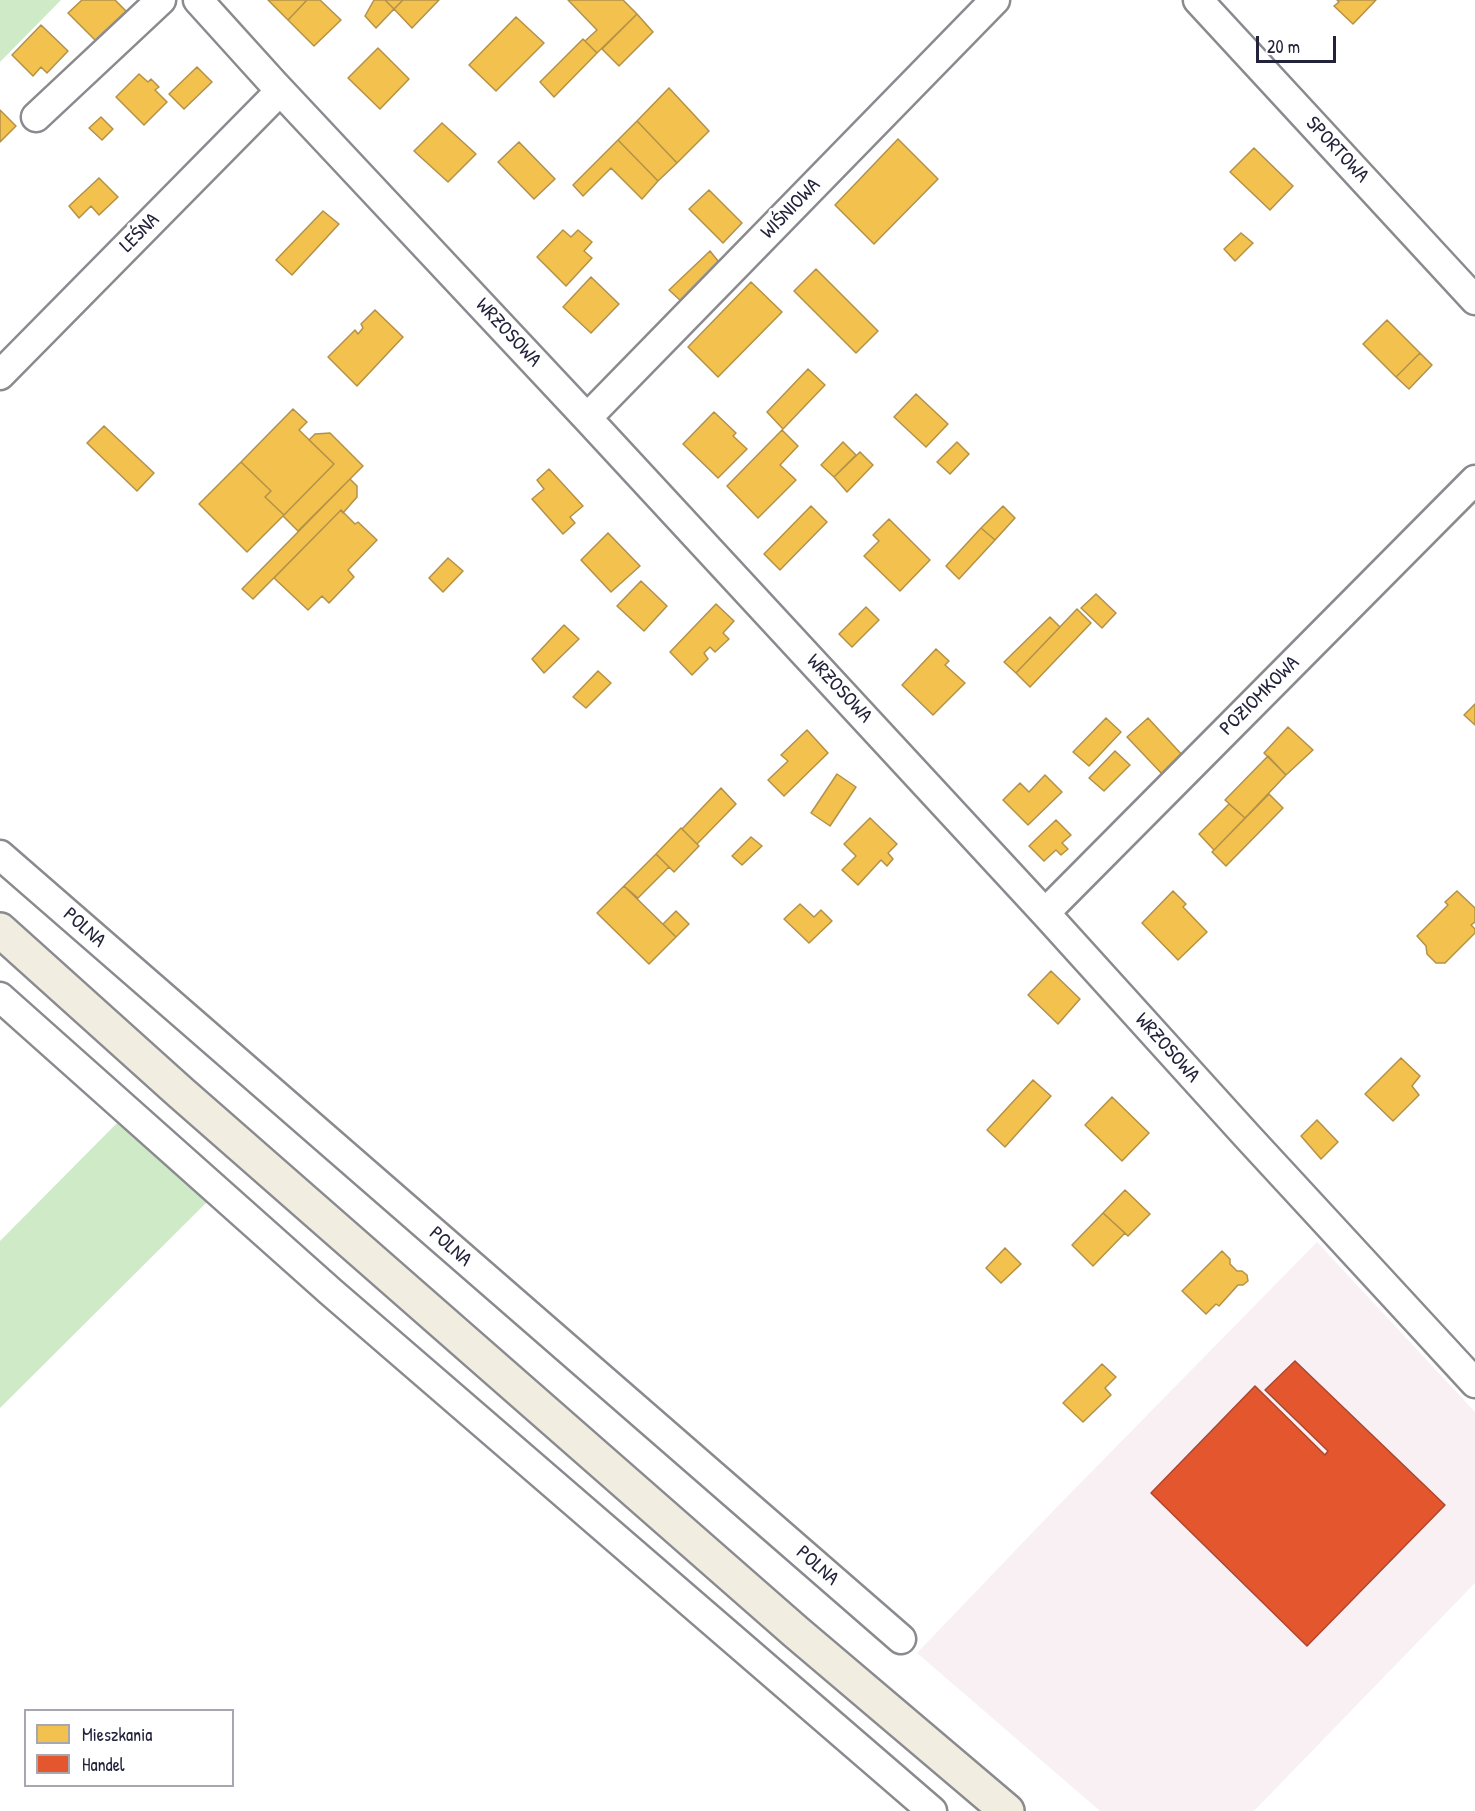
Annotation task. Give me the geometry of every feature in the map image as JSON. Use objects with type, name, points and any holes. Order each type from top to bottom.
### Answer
[{"type":"main road","points":[[0,930],[180,1092],[752,1593],[1007,1811]]},
{"type":"street","points":[[36,117],[161,0]]},
{"type":"street","name":"WRZOSOWA","points":[[198,0],[1045,913],[1246,1136],[1475,1383]]},
{"type":"street","name":"WIŚNIOWA","points":[[587,418],[995,0]]},
{"type":"street","name":"SPORTOWA","points":[[1198,0],[1475,300]]},
{"type":"street","name":"LEŚNA","points":[[0,375],[280,91]]},
{"type":"street","name":"POZIOMKOWA","points":[[1045,913],[1475,480]]},
{"type":"street","name":"POLNA","points":[[0,855],[901,1639]]},
{"type":"street","points":[[0,997],[348,1308],[932,1811]]},
{"type":"shaded area","points":[[1317,1242],[1475,1412],[1475,1583],[1254,1811],[1100,1811],[917,1653]]},
{"type":"green space","points":[[0,0],[61,0],[0,62]]},
{"type":"green space","points":[[119,1121],[210,1199],[0,1408],[0,1241]]},
{"type":"building: Mieszkania","points":[[82,0],[115,0],[130,15],[100,45],[68,13]]},
{"type":"building: Mieszkania","points":[[268,0],[307,0],[288,20]]},
{"type":"building: Mieszkania","points":[[307,0],[320,0],[341,20],[314,46],[288,20]]},
{"type":"building: Mieszkania","points":[[374,0],[385,0],[394,9],[376,28],[365,16]]},
{"type":"building: Mieszkania","points":[[385,0],[403,0],[394,9]]},
{"type":"building: Mieszkania","points":[[403,0],[439,0],[412,28],[394,9]]},
{"type":"building: Mieszkania","points":[[568,0],[623,0],[637,14],[597,53],[585,41],[597,30]]},
{"type":"building: Mieszkania","points":[[1337,0],[1376,0],[1353,24],[1334,6],[1339,2]]},
{"type":"building: Mieszkania","points":[[637,14],[653,32],[619,66],[602,49]]},
{"type":"building: Mieszkania","points":[[516,17],[544,43],[496,91],[469,65]]},
{"type":"building: Mieszkania","points":[[41,25],[68,51],[47,73],[41,67],[33,76],[12,55]]},
{"type":"building: Mieszkania","points":[[583,39],[597,53],[554,97],[540,82]]},
{"type":"building: Mieszkania","points":[[378,48],[409,79],[380,109],[348,78]]},
{"type":"building: Mieszkania","points":[[197,67],[212,82],[184,109],[169,94]]},
{"type":"building: Mieszkania","points":[[139,74],[148,82],[151,79],[159,87],[155,90],[167,102],[144,125],[116,97]]},
{"type":"building: Mieszkania","points":[[669,88],[709,131],[677,163],[637,121]]},
{"type":"building: Mieszkania","points":[[0,110],[16,126],[0,142]]},
{"type":"building: Mieszkania","points":[[101,117],[113,129],[102,140],[89,128]]},
{"type":"building: Mieszkania","points":[[637,121],[677,163],[658,181],[618,140]]},
{"type":"building: Mieszkania","points":[[442,123],[476,154],[448,182],[414,151]]},
{"type":"building: Mieszkania","points":[[898,139],[938,179],[874,244],[835,205]]},
{"type":"building: Mieszkania","points":[[618,140],[658,181],[642,199],[611,168],[583,196],[573,185]]},
{"type":"building: Mieszkania","points":[[519,142],[555,179],[534,199],[498,162]]},
{"type":"building: Mieszkania","points":[[1254,148],[1293,186],[1270,210],[1230,172]]},
{"type":"building: Mieszkania","points":[[99,178],[118,197],[99,215],[91,206],[79,218],[69,206]]},
{"type":"building: Mieszkania","points":[[709,190],[742,223],[723,243],[689,209]]},
{"type":"building: Mieszkania","points":[[323,211],[339,224],[292,275],[276,260]]},
{"type":"building: Mieszkania","points":[[563,230],[571,237],[578,230],[592,242],[584,251],[592,258],[566,286],[537,257]]},
{"type":"building: Mieszkania","points":[[1241,233],[1253,243],[1235,261],[1224,249]]},
{"type":"building: Mieszkania","points":[[710,251],[722,266],[682,302],[669,290]]},
{"type":"building: Mieszkania","points":[[816,269],[878,331],[856,353],[794,291]]},
{"type":"building: Mieszkania","points":[[591,277],[619,304],[591,333],[563,307]]},
{"type":"building: Mieszkania","points":[[751,282],[782,312],[718,377],[688,347]]},
{"type":"building: Mieszkania","points":[[375,310],[403,337],[357,386],[328,357],[355,330],[358,334],[363,328],[361,324]]},
{"type":"building: Mieszkania","points":[[1387,320],[1420,353],[1396,377],[1363,344]]},
{"type":"building: Mieszkania","points":[[1420,353],[1432,365],[1409,389],[1396,377]]},
{"type":"building: Mieszkania","points":[[808,369],[825,385],[783,429],[767,412]]},
{"type":"building: Mieszkania","points":[[916,394],[948,424],[926,447],[894,417]]},
{"type":"building: Mieszkania","points":[[293,409],[307,422],[299,430],[334,464],[284,515],[265,497],[271,491],[241,462]]},
{"type":"building: Mieszkania","points":[[714,412],[736,433],[733,436],[747,449],[718,478],[683,444]]},
{"type":"building: Mieszkania","points":[[104,426],[154,473],[137,491],[87,443]]},
{"type":"building: Mieszkania","points":[[782,430],[798,446],[780,465],[796,480],[758,518],[727,486]]},
{"type":"building: Mieszkania","points":[[330,433],[363,466],[298,531],[283,516],[334,464],[309,440],[315,434]]},
{"type":"building: Mieszkania","points":[[843,442],[856,455],[834,477],[821,465]]},
{"type":"building: Mieszkania","points":[[957,442],[969,454],[950,474],[937,462]]},
{"type":"building: Mieszkania","points":[[860,452],[873,465],[847,492],[834,477]]},
{"type":"building: Mieszkania","points":[[241,462],[271,491],[265,497],[284,515],[247,552],[199,504]]},
{"type":"building: Mieszkania","points":[[549,469],[583,506],[570,517],[575,523],[563,534],[532,499],[544,489],[537,480]]},
{"type":"building: Mieszkania","points":[[350,479],[357,486],[357,497],[343,513],[341,510],[253,599],[242,589]]},
{"type":"building: Mieszkania","points":[[811,506],[827,522],[780,570],[764,554]]},
{"type":"building: Mieszkania","points":[[1003,506],[1015,518],[995,540],[981,528]]},
{"type":"building: Mieszkania","points":[[341,510],[377,540],[348,570],[354,577],[329,603],[322,596],[308,610],[274,578]]},
{"type":"building: Mieszkania","points":[[889,519],[930,560],[900,591],[864,556],[879,541],[873,535]]},
{"type":"building: Mieszkania","points":[[981,528],[995,540],[959,579],[946,566]]},
{"type":"building: Mieszkania","points":[[608,533],[640,566],[611,592],[581,560]]},
{"type":"building: Mieszkania","points":[[448,558],[463,571],[443,592],[429,578]]},
{"type":"building: Mieszkania","points":[[641,581],[667,606],[644,631],[617,606]]},
{"type":"building: Mieszkania","points":[[1096,594],[1116,613],[1102,628],[1081,608]]},
{"type":"building: Mieszkania","points":[[716,604],[734,621],[723,633],[729,639],[715,652],[710,647],[704,653],[708,659],[692,675],[670,652]]},
{"type":"building: Mieszkania","points":[[866,607],[879,620],[852,647],[839,634]]},
{"type":"building: Mieszkania","points":[[1077,609],[1091,623],[1030,687],[1016,673]]},
{"type":"building: Mieszkania","points":[[1050,617],[1060,627],[1016,673],[1004,662]]},
{"type":"building: Mieszkania","points":[[564,625],[579,639],[544,673],[532,659]]},
{"type":"building: Mieszkania","points":[[936,649],[949,661],[945,665],[965,683],[933,715],[902,685]]},
{"type":"building: Mieszkania","points":[[598,671],[611,683],[586,708],[573,697]]},
{"type":"building: Mieszkania","points":[[1475,704],[1475,725],[1464,715]]},
{"type":"building: Mieszkania","points":[[1106,718],[1121,732],[1089,766],[1073,752]]},
{"type":"building: Mieszkania","points":[[1148,718],[1184,757],[1164,776],[1127,737]]},
{"type":"building: Mieszkania","points":[[1288,727],[1313,750],[1286,775],[1264,753]]},
{"type":"building: Mieszkania","points":[[807,730],[828,753],[784,796],[768,780],[788,761],[781,755]]},
{"type":"building: Mieszkania","points":[[1115,751],[1130,765],[1104,791],[1089,778]]},
{"type":"building: Mieszkania","points":[[1268,756],[1286,775],[1245,818],[1225,800]]},
{"type":"building: Mieszkania","points":[[837,774],[856,787],[830,826],[811,813]]},
{"type":"building: Mieszkania","points":[[1045,775],[1062,792],[1028,825],[1003,800],[1020,783],[1029,792]]},
{"type":"building: Mieszkania","points":[[721,788],[736,804],[697,844],[682,829]]},
{"type":"building: Mieszkania","points":[[1269,794],[1283,808],[1226,866],[1212,852]]},
{"type":"building: Mieszkania","points":[[1229,804],[1245,818],[1214,850],[1199,834]]},
{"type":"building: Mieszkania","points":[[870,818],[897,844],[888,853],[893,859],[887,866],[881,860],[858,885],[842,870],[856,856],[844,844]]},
{"type":"building: Mieszkania","points":[[1056,820],[1071,835],[1062,843],[1068,849],[1061,855],[1056,850],[1044,861],[1029,846]]},
{"type":"building: Mieszkania","points":[[681,828],[699,846],[674,872],[656,854]]},
{"type":"building: Mieszkania","points":[[751,837],[762,846],[742,865],[732,856]]},
{"type":"building: Mieszkania","points":[[656,854],[669,867],[638,898],[624,886]]},
{"type":"building: Mieszkania","points":[[624,886],[676,937],[649,964],[597,913]]},
{"type":"building: Mieszkania","points":[[1173,891],[1186,904],[1183,907],[1207,932],[1178,960],[1142,923]]},
{"type":"building: Mieszkania","points":[[1457,891],[1475,908],[1475,922],[1471,925],[1475,933],[1445,963],[1436,963],[1427,954],[1426,946],[1417,936],[1448,905],[1445,902]]},
{"type":"building: Mieszkania","points":[[800,904],[814,917],[821,910],[832,921],[809,943],[784,919]]},
{"type":"building: Mieszkania","points":[[676,911],[689,924],[676,937],[663,924]]},
{"type":"building: Mieszkania","points":[[1051,971],[1080,999],[1058,1024],[1028,995]]},
{"type":"building: Mieszkania","points":[[1401,1058],[1420,1076],[1412,1086],[1419,1095],[1393,1121],[1365,1094]]},
{"type":"building: Mieszkania","points":[[1033,1080],[1051,1096],[1005,1147],[987,1130]]},
{"type":"building: Mieszkania","points":[[1112,1097],[1149,1133],[1122,1161],[1085,1125]]},
{"type":"building: Mieszkania","points":[[1317,1120],[1338,1142],[1321,1159],[1301,1136]]},
{"type":"building: Mieszkania","points":[[1125,1190],[1150,1214],[1128,1236],[1103,1213]]},
{"type":"building: Mieszkania","points":[[1103,1213],[1125,1233],[1093,1266],[1072,1245]]},
{"type":"building: Mieszkania","points":[[1005,1248],[1021,1264],[1001,1283],[986,1268]]},
{"type":"building: Mieszkania","points":[[1222,1251],[1237,1271],[1242,1271],[1247,1275],[1248,1281],[1243,1285],[1238,1285],[1219,1306],[1216,1304],[1206,1314],[1182,1291]]},
{"type":"building: Mieszkania","points":[[1102,1364],[1116,1377],[1105,1388],[1111,1395],[1083,1422],[1063,1403]]},
{"type":"building: Handel","points":[[1295,1361],[1445,1505],[1307,1646],[1151,1493],[1255,1386],[1325,1455],[1328,1451],[1265,1390]]}]
